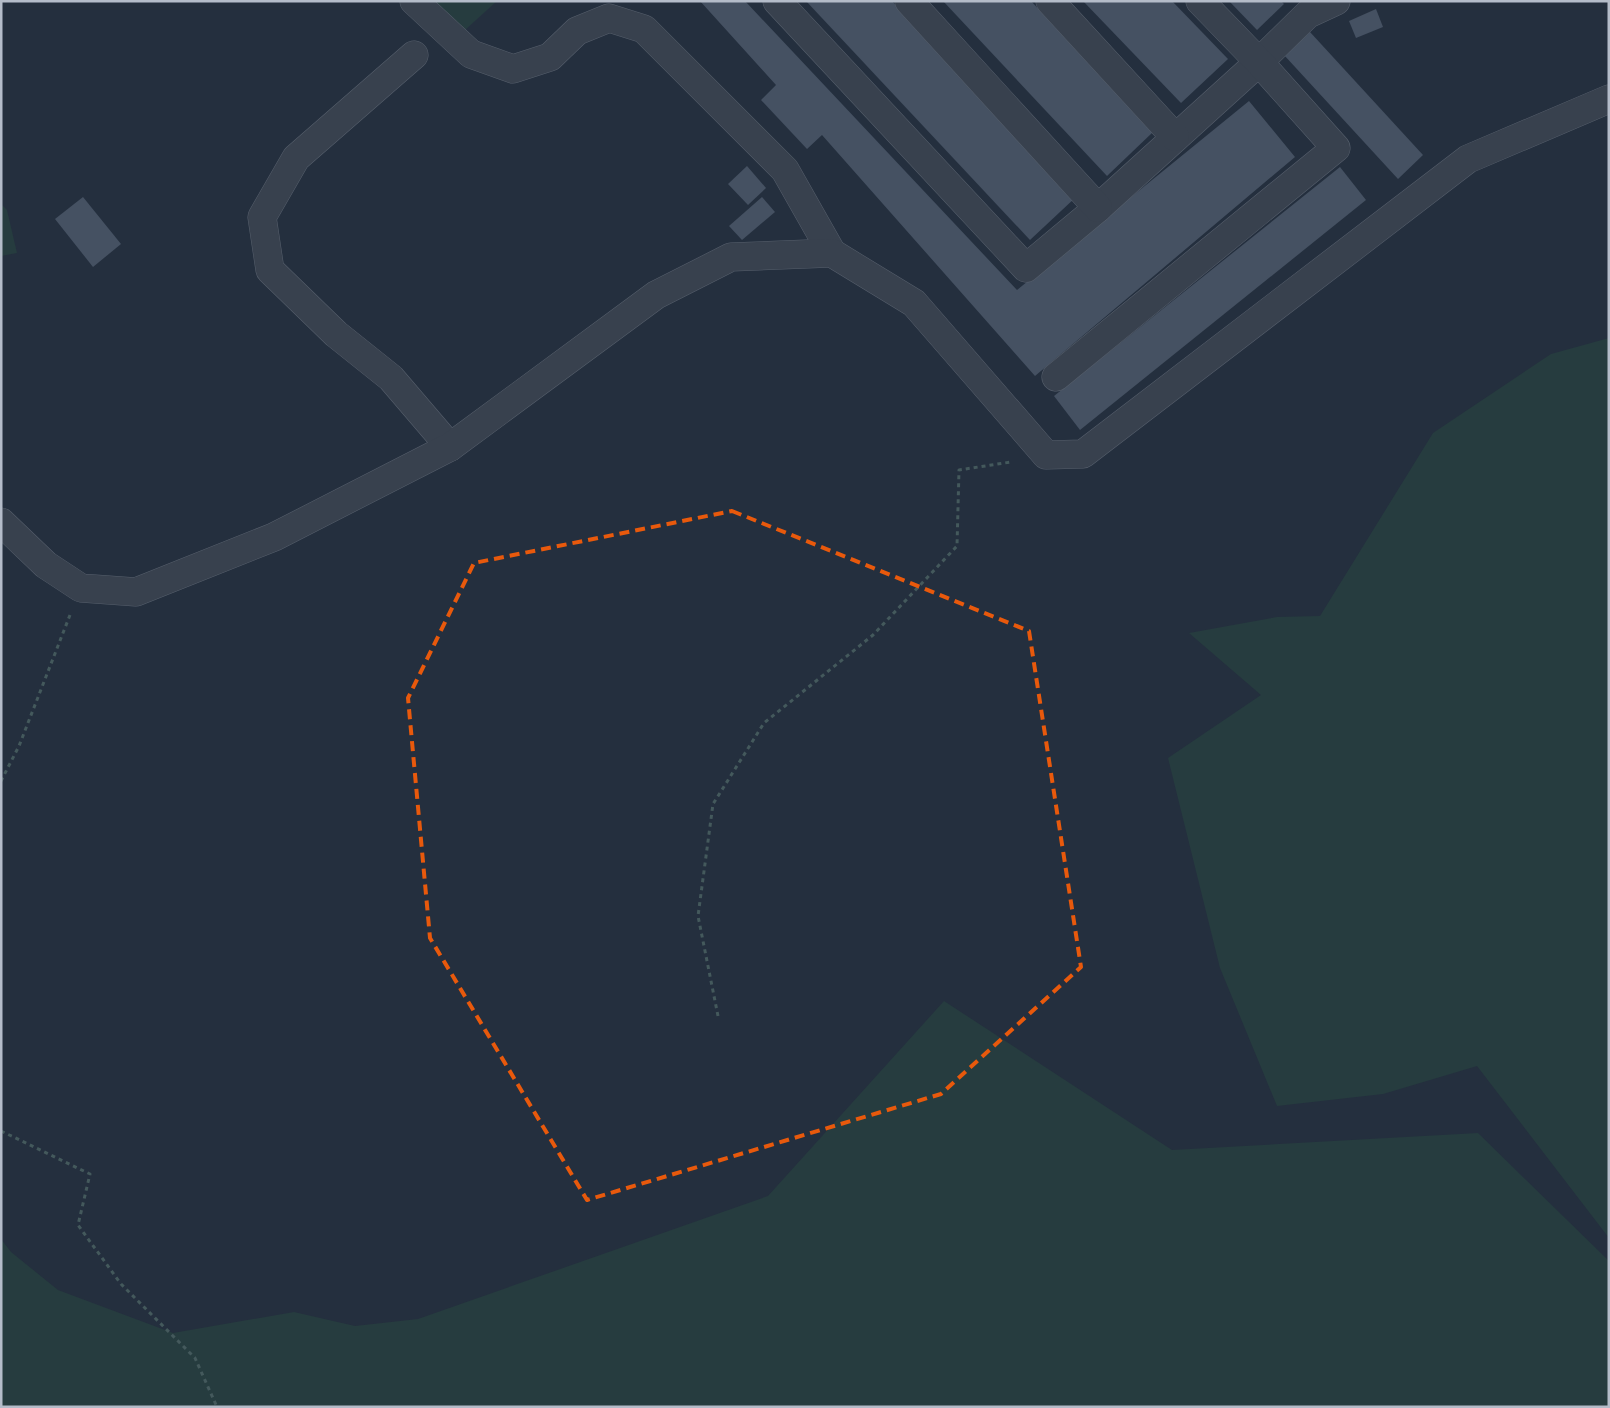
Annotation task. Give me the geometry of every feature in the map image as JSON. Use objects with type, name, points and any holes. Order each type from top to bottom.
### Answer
[{"type":"street","points":[[414,1],[471,54],[513,69],[550,57],[577,31],[609,18],[644,29],[785,170],[832,253],[914,302],[1046,456],[1083,454],[1468,159],[1609,99]]},
{"type":"street","points":[[778,1],[1026,268],[1098,208],[1308,14],[1336,1]]},
{"type":"street","points":[[909,1],[1098,208]]},
{"type":"street","points":[[1050,1],[1176,137]]},
{"type":"street","points":[[1056,377],[1336,148],[1200,1]]},
{"type":"street","points":[[414,55],[296,158],[262,217],[270,270],[336,334],[392,378],[450,447]]},
{"type":"street","points":[[1,522],[46,565],[81,588],[136,592],[274,537],[450,447],[656,295],[731,257],[832,253]]},
{"type":"path","points":[[718,1016],[698,916],[713,804],[764,723],[873,635],[957,546],[960,470],[1046,456]]},
{"type":"path","points":[[1,781],[19,746],[81,588]]},
{"type":"path","points":[[1,1131],[90,1174],[78,1225],[121,1284],[196,1358],[217,1407]]},
{"type":"highlighted area","points":[[732,511],[1029,631],[1081,967],[941,1094],[587,1200],[430,938],[408,698],[474,563]]},
{"type":"green space","points":[[432,1],[497,1],[465,30]]},
{"type":"green space","points":[[1,204],[7,210],[17,253],[1,256]]},
{"type":"green space","points":[[1609,338],[1609,1238],[1477,1066],[1383,1094],[1277,1106],[1220,968],[1168,758],[1261,695],[1189,633],[1277,617],[1320,616],[1433,433],[1551,354]]},
{"type":"green space","points":[[944,1001],[1172,1150],[1478,1133],[1609,1261],[1609,1407],[1,1407],[1,1239],[11,1252],[58,1290],[173,1333],[294,1312],[355,1326],[418,1319],[768,1196]]},
{"type":"building","points":[[700,1],[745,1],[1017,290],[1249,101],[1295,157],[1035,376],[822,135],[807,149],[761,100],[776,85]]},
{"type":"building","points":[[806,1],[892,1],[1076,197],[1030,240]]},
{"type":"building","points":[[943,1],[1031,1],[1153,132],[1107,176]]},
{"type":"building","points":[[1083,1],[1172,1],[1228,59],[1181,103]]},
{"type":"building","points":[[1229,1],[1281,1],[1284,4],[1257,30]]},
{"type":"building","points":[[1376,9],[1383,27],[1356,38],[1349,21]]},
{"type":"building","points":[[1310,32],[1423,155],[1398,179],[1284,55]]},
{"type":"building","points":[[747,166],[766,188],[748,205],[728,184]]},
{"type":"building","points":[[1340,167],[1366,200],[1080,430],[1054,396]]},
{"type":"building","points":[[83,197],[121,244],[93,267],[55,219]]},
{"type":"building","points":[[762,197],[775,212],[742,240],[729,226]]}]
